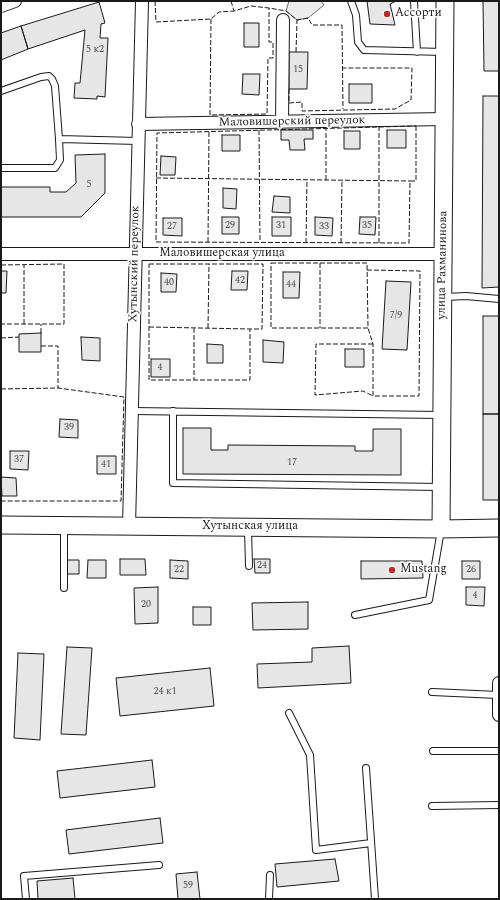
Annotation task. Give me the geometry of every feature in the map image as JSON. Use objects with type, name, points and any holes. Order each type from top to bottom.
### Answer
[{"type":"street","points":[[1,6],[15,1]]},
{"type":"street","name":"Хутынский переулок","points":[[129,526],[142,1]]},
{"type":"street","name":"улица Рахманинова","points":[[441,529],[446,52],[445,1]]},
{"type":"street","points":[[282,122],[283,20]]},
{"type":"street","name":"Маловишерский переулок","points":[[138,124],[445,119]]},
{"type":"street","name":"Маловишерская улица","points":[[1,254],[443,254]]},
{"type":"street","name":"Хутынская улица","points":[[1,525],[441,529],[499,528]]},
{"type":"street","points":[[499,683],[499,715]]},
{"type":"lane","points":[[351,1],[356,15],[358,42],[364,50],[446,52]]},
{"type":"lane","points":[[414,1],[417,52]]},
{"type":"lane","points":[[1,91],[41,77],[49,76],[52,79],[55,86],[60,160],[55,168],[1,168]]},
{"type":"lane","points":[[59,139],[138,141]]},
{"type":"lane","points":[[443,298],[466,296],[499,299]]},
{"type":"lane","points":[[132,411],[442,415]]},
{"type":"lane","points":[[172,411],[173,483],[441,486]]},
{"type":"lane","points":[[64,526],[64,588]]},
{"type":"lane","points":[[248,527],[249,566]]},
{"type":"lane","points":[[355,615],[429,600],[441,529]]},
{"type":"lane","points":[[432,692],[499,695]]},
{"type":"lane","points":[[289,713],[310,755],[316,850],[371,843]]},
{"type":"lane","points":[[433,751],[499,751]]},
{"type":"lane","points":[[366,768],[376,899]]},
{"type":"lane","points":[[432,806],[499,805]]},
{"type":"lane","points":[[26,899],[24,876],[159,865]]},
{"type":"lane","points":[[269,899],[270,875]]},
{"type":"shaded area","points":[[289,1],[321,1],[324,5],[308,18],[297,20],[286,11]]},
{"type":"building","points":[[367,1],[396,1],[390,4],[395,25],[370,24]]},
{"type":"building","points":[[483,1],[499,1],[499,71],[484,71]]},
{"type":"building","points":[[99,2],[105,23],[101,24],[100,38],[108,38],[105,97],[97,96],[97,99],[74,98],[75,83],[80,83],[85,30],[28,49],[21,26]]},
{"type":"building","points":[[244,23],[259,23],[259,47],[244,47]]},
{"type":"building","points":[[21,26],[28,49],[1,60],[1,33]]},
{"type":"building","points":[[289,52],[308,52],[307,89],[289,89]]},
{"type":"building","points":[[243,74],[260,74],[259,95],[242,94]]},
{"type":"building","points":[[349,84],[372,84],[372,103],[349,103]]},
{"type":"building","points":[[483,96],[499,96],[499,287],[482,288]]},
{"type":"building","points":[[281,130],[313,130],[313,139],[304,139],[305,150],[290,150],[289,140],[281,140]]},
{"type":"building","points":[[387,130],[406,130],[406,148],[387,148]]},
{"type":"building","points":[[344,131],[360,131],[360,149],[344,149]]},
{"type":"building","points":[[222,135],[240,135],[240,151],[222,151]]},
{"type":"building","points":[[105,154],[105,193],[81,217],[1,217],[1,187],[50,187],[50,192],[66,192],[76,183],[75,155]]},
{"type":"building","points":[[161,156],[176,157],[175,175],[160,175]]},
{"type":"building","points":[[223,188],[237,189],[236,209],[223,208]]},
{"type":"building","points":[[274,196],[290,197],[290,213],[272,212]]},
{"type":"building","points":[[222,217],[239,217],[239,234],[222,234]]},
{"type":"building","points":[[272,217],[291,217],[291,236],[272,236]]},
{"type":"building","points":[[315,217],[333,218],[332,236],[315,235]]},
{"type":"building","points":[[360,217],[376,217],[375,235],[359,234]]},
{"type":"building","points":[[163,218],[182,218],[182,236],[163,235]]},
{"type":"building","points":[[1,271],[7,271],[6,293],[1,293]]},
{"type":"building","points":[[232,271],[248,271],[247,290],[231,290]]},
{"type":"building","points":[[283,272],[300,272],[299,298],[283,298]]},
{"type":"building","points":[[161,273],[177,274],[176,292],[161,292]]},
{"type":"building","points":[[386,281],[411,282],[407,350],[382,349]]},
{"type":"building","points":[[483,316],[499,316],[499,414],[483,414]]},
{"type":"building","points":[[41,333],[41,352],[19,352],[19,334]]},
{"type":"building","points":[[81,337],[100,338],[100,361],[82,360]]},
{"type":"building","points":[[263,340],[284,342],[283,363],[263,362]]},
{"type":"building","points":[[207,344],[223,345],[223,363],[207,363]]},
{"type":"building","points":[[345,349],[364,349],[364,367],[345,367]]},
{"type":"building","points":[[151,359],[170,359],[170,377],[151,377]]},
{"type":"building","points":[[483,414],[499,414],[499,500],[483,500]]},
{"type":"building","points":[[60,419],[78,420],[78,438],[59,437]]},
{"type":"building","points":[[183,428],[211,428],[211,450],[228,450],[228,445],[355,446],[355,451],[373,451],[373,429],[401,429],[401,475],[183,474]]},
{"type":"building","points":[[10,451],[29,451],[28,470],[10,469]]},
{"type":"building","points":[[97,456],[116,456],[116,474],[97,474]]},
{"type":"building","points":[[1,477],[16,478],[17,496],[2,496]]},
{"type":"building","points":[[120,559],[145,559],[146,575],[120,575]]},
{"type":"building","points":[[254,559],[270,559],[270,573],[255,573]]},
{"type":"building","points":[[67,560],[79,560],[79,574],[67,574]]},
{"type":"building","points":[[88,560],[106,560],[106,578],[87,578]]},
{"type":"building","points":[[170,560],[188,561],[188,579],[170,578]]},
{"type":"building","name":"Mustang","points":[[361,561],[422,561],[423,578],[361,579]]},
{"type":"building","points":[[462,561],[480,561],[480,579],[462,579]]},
{"type":"building","points":[[158,587],[158,623],[135,624],[134,588]]},
{"type":"building","points":[[466,587],[485,587],[484,606],[466,605]]},
{"type":"building","points":[[308,602],[308,629],[253,630],[252,603]]},
{"type":"building","points":[[193,607],[211,607],[211,625],[193,625]]},
{"type":"building","points":[[349,646],[351,683],[258,688],[257,664],[312,662],[312,648]]},
{"type":"building","points":[[67,647],[92,648],[86,735],[61,734]]},
{"type":"building","points":[[18,653],[44,654],[40,740],[14,738]]},
{"type":"building","points":[[210,668],[214,706],[120,716],[116,678]]},
{"type":"building","points":[[152,760],[155,787],[60,798],[57,771]]},
{"type":"building","points":[[160,818],[163,843],[69,854],[66,830]]},
{"type":"building","points":[[335,859],[339,881],[277,887],[275,864]]},
{"type":"building","points":[[197,872],[200,899],[178,899],[176,874]]},
{"type":"building","points":[[73,878],[75,899],[38,899],[37,881]]},
{"type":"fence","points":[[155,1],[156,22],[211,19],[219,12],[234,11]]},
{"type":"fence","points":[[231,1],[234,11],[251,6],[269,8],[286,11],[297,20],[308,18],[312,25],[342,25],[343,109]]},
{"type":"fence","points":[[211,19],[210,115],[267,114],[268,58],[273,58],[273,42],[269,42],[269,8]]},
{"type":"fence","points":[[296,52],[297,20]]},
{"type":"fence","points":[[289,89],[289,103],[302,102],[302,111],[395,109],[411,100],[412,68],[342,68]]},
{"type":"fence","points":[[416,126],[416,181],[410,181],[409,243],[156,242],[157,133],[416,126]]},
{"type":"fence","points":[[379,127],[379,243]]},
{"type":"fence","points":[[326,128],[326,180]]},
{"type":"fence","points":[[259,130],[260,242]]},
{"type":"fence","points":[[208,242],[209,131]]},
{"type":"fence","points":[[156,178],[410,181]]},
{"type":"fence","points":[[306,243],[307,180]]},
{"type":"fence","points":[[341,243],[342,180]]},
{"type":"fence","points":[[271,263],[367,263],[368,328],[271,328],[271,263]]},
{"type":"fence","points":[[320,263],[320,328]]},
{"type":"fence","points":[[1,265],[64,264],[64,324],[1,324]]},
{"type":"fence","points":[[149,264],[263,264],[262,329],[250,329],[250,380],[149,380],[149,264]]},
{"type":"fence","points":[[208,328],[209,264]]},
{"type":"fence","points":[[24,265],[24,324]]},
{"type":"fence","points":[[367,270],[420,271],[419,396],[373,396],[373,344],[368,328]]},
{"type":"fence","points":[[41,324],[41,333]]},
{"type":"fence","points":[[149,327],[250,329]]},
{"type":"fence","points":[[194,328],[194,380]]},
{"type":"fence","points":[[1,338],[19,337]]},
{"type":"fence","points":[[373,344],[316,344],[315,395],[363,391],[373,396]]},
{"type":"fence","points":[[41,346],[58,346],[58,388]]},
{"type":"fence","points":[[1,389],[58,388],[124,397],[121,501],[1,501]]},
{"type":"place","name":"Ассорти","points":[[387,14]]},
{"type":"place","name":"Mustang","points":[[392,570]]}]
